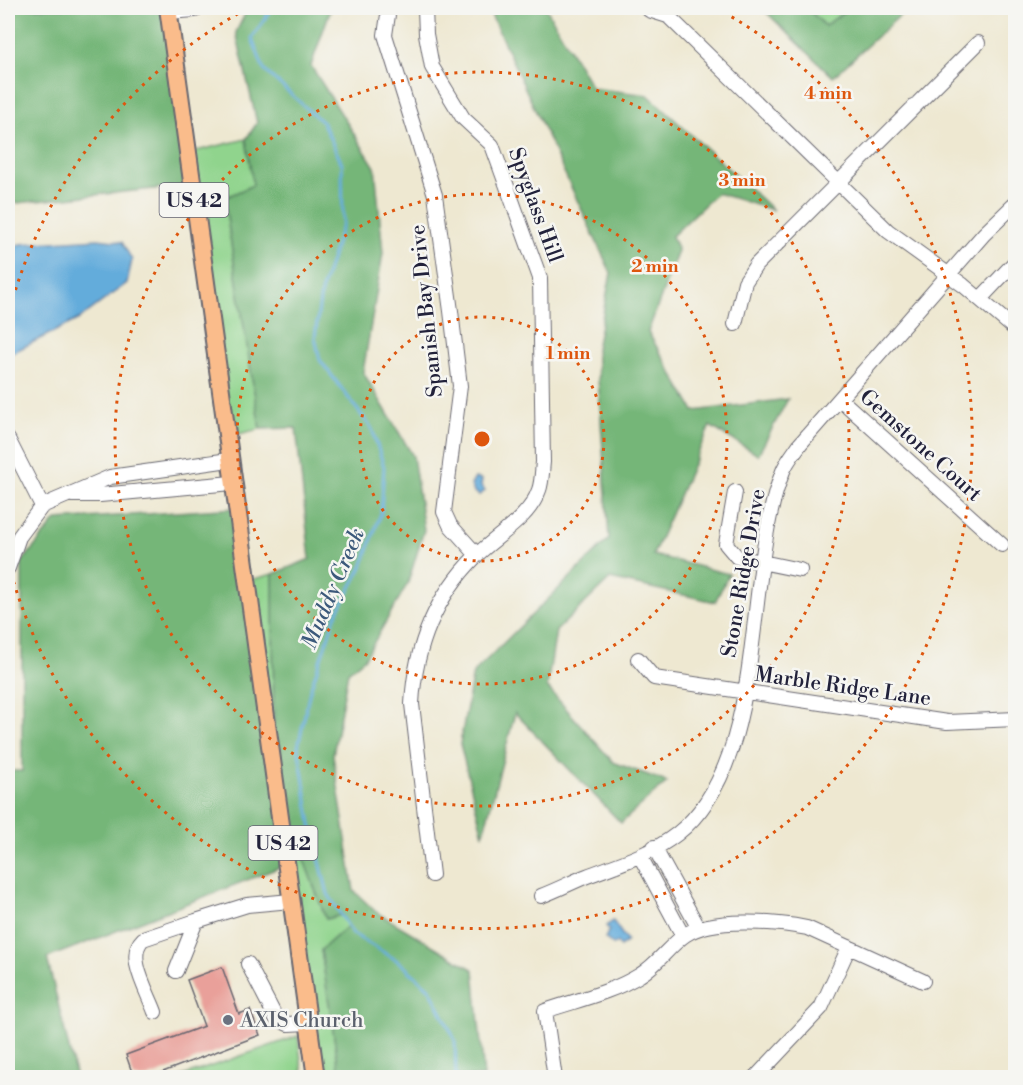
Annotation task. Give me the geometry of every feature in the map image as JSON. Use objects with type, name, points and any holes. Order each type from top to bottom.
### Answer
[{"type":"main road","name":"US 42","points":[[168,10],[316,1077]]},
{"type":"street","points":[[168,10],[195,10],[196,8]]},
{"type":"street","name":"Spanish Bay Drive","points":[[389,8],[385,35],[435,195],[460,386],[444,512],[450,525],[477,555]]},
{"type":"street","name":"Spyglass Hill","points":[[425,8],[426,34],[432,67],[463,118],[492,145],[540,278],[543,462],[539,490],[525,514],[477,555]]},
{"type":"street","points":[[649,10],[668,16],[888,231],[949,275],[1016,330]]},
{"type":"street","points":[[735,324],[746,282],[756,265],[978,43]]},
{"type":"street","name":"Stone Ridge Drive","points":[[542,896],[640,856],[677,834],[705,805],[727,765],[744,692],[772,504],[784,468],[800,444],[949,275],[1016,203]]},
{"type":"street","points":[[980,299],[1016,261]]},
{"type":"street","name":"Gemstone Court","points":[[840,399],[1002,545]]},
{"type":"street","points":[[8,439],[42,507]]},
{"type":"street","points":[[8,568],[19,537],[42,507],[110,477],[229,460]]},
{"type":"street","points":[[67,495],[99,495],[232,483]]},
{"type":"street","points":[[735,492],[726,544],[737,557],[800,570]]},
{"type":"street","points":[[432,875],[412,704],[414,681],[424,634],[437,605],[452,583],[477,555]]},
{"type":"street","name":"Marble Ridge Lane","points":[[638,658],[654,678],[947,722],[1016,719]]},
{"type":"street","points":[[654,847],[698,927]]},
{"type":"street","points":[[640,856],[683,936]]},
{"type":"street","points":[[154,1012],[137,965],[135,952],[137,944],[143,939],[247,905],[291,901]]},
{"type":"street","points":[[176,971],[196,921]]},
{"type":"street","points":[[555,1077],[545,1011],[611,990],[642,974],[683,936],[698,927],[714,924],[790,924],[807,928],[923,981]]},
{"type":"street","points":[[755,1077],[820,1008],[849,947]]},
{"type":"street","points":[[248,964],[276,1018],[288,1024],[308,1023]]},
{"type":"green space","points":[[8,8],[168,8],[192,185],[8,204]]},
{"type":"green space","points":[[248,8],[331,8],[311,66],[375,167],[383,253],[363,372],[413,456],[424,530],[408,583],[365,658],[348,672],[333,755],[354,891],[376,912],[474,970],[484,1077],[340,1077],[321,950],[348,926],[341,915],[326,919],[275,782],[286,865],[47,958],[76,1077],[8,1077],[8,771],[22,771],[22,562],[56,520],[236,508],[274,773],[273,574],[310,559],[296,428],[260,429],[224,198],[253,185],[246,139],[257,123],[236,32]]},
{"type":"green space","points":[[491,8],[546,8],[592,88],[648,95],[773,210],[717,193],[672,236],[678,251],[648,332],[694,411],[788,399],[758,455],[710,426],[653,555],[729,574],[715,602],[610,579],[556,631],[547,687],[613,762],[667,782],[621,823],[515,713],[483,835],[460,744],[473,673],[609,539],[596,349],[611,273],[492,17]]},
{"type":"green space","points":[[762,8],[807,8],[825,26],[849,8],[908,8],[833,77]]},
{"type":"green space","points":[[807,8],[849,8],[825,26]]},
{"type":"green space","points":[[246,139],[254,185],[224,199],[260,429],[226,437],[188,153]]},
{"type":"green space","points":[[273,574],[274,778],[326,919],[341,915],[348,926],[321,950],[340,1077],[316,1077],[246,581]]},
{"type":"green space","points":[[298,1036],[303,1077],[180,1077]]},
{"type":"water","points":[[98,239],[122,242],[132,260],[127,283],[79,319],[8,355],[8,249],[20,244]]},
{"type":"water","points":[[475,478],[482,480],[481,486],[485,491],[479,495],[474,492],[471,485]]},
{"type":"water","points":[[613,921],[627,941],[620,947],[617,942],[613,945],[605,938],[609,930],[606,926]]},
{"type":"building","name":"AXIS Church","points":[[222,967],[239,1014],[250,1010],[260,1035],[147,1078],[134,1078],[126,1055],[204,1026],[187,980]]},
{"type":"waterway","name":"Muddy Creek","points":[[272,8],[252,38],[264,70],[323,123],[342,164],[343,222],[321,292],[315,337],[320,360],[372,429],[384,467],[381,513],[362,567],[335,617],[310,690],[298,747],[312,830],[328,894],[353,934],[398,961],[430,989],[455,1040],[456,1078]]},
{"type":"place","name":"AXIS Church","points":[[228,1020]]}]
